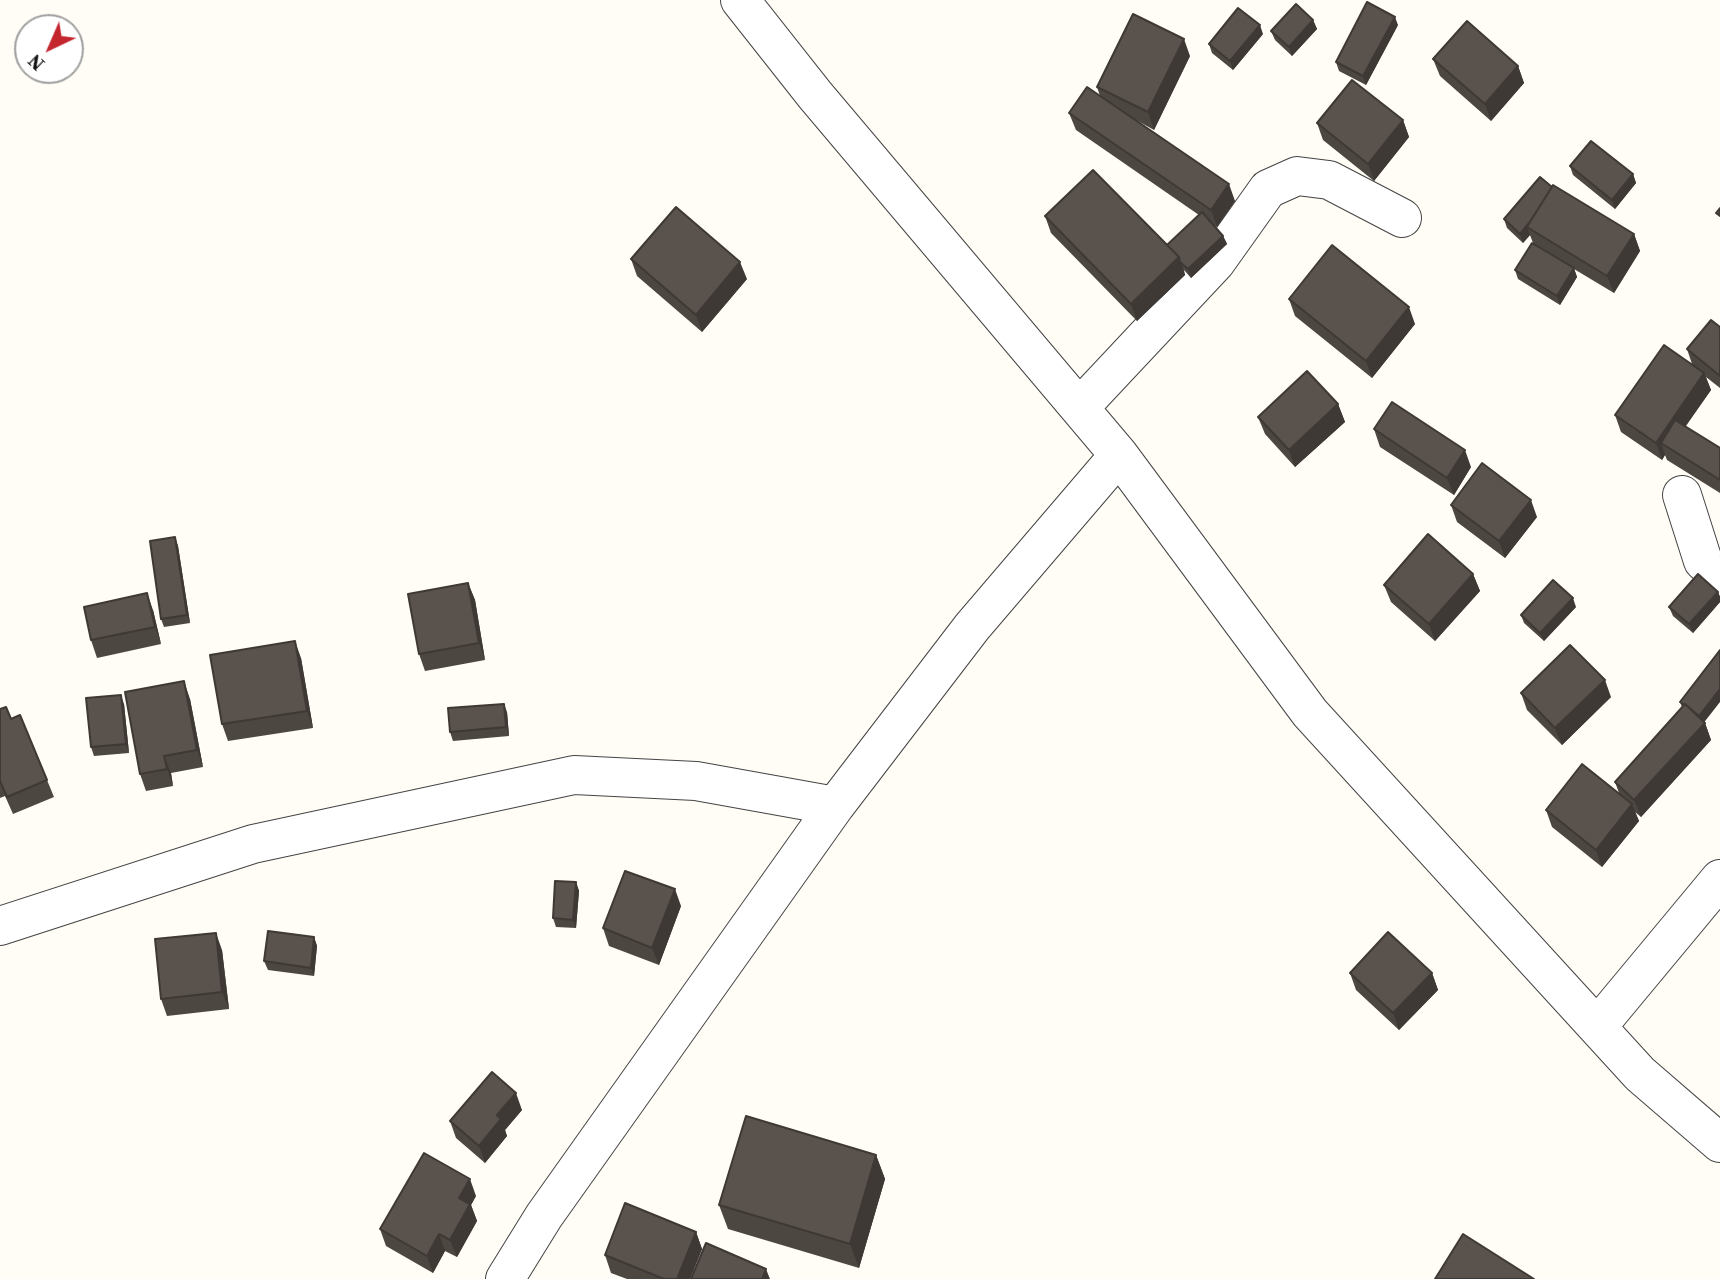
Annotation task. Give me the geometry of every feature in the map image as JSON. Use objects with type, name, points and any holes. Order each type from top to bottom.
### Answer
[{"type":"street","points":[[740,0],[815,95],[1080,407],[1310,713],[1640,1074],[1720,1143]]},
{"type":"street","points":[[1080,407],[1216,262],[1268,190],[1297,176],[1329,180],[1402,218]]},
{"type":"street","points":[[505,1279],[544,1216],[835,806],[972,627],[1119,456]]},
{"type":"street","points":[[1682,495],[1703,561],[1720,577]]},
{"type":"street","points":[[0,926],[253,844],[574,775],[696,780],[835,806]]},
{"type":"street","points":[[1597,1027],[1720,879]]},
{"type":"building","points":[[1367,2],[1395,17],[1363,76],[1336,62]]},
{"type":"building","points":[[1296,4],[1313,20],[1289,47],[1271,31]]},
{"type":"building","points":[[1238,8],[1260,25],[1230,61],[1209,44]]},
{"type":"building","points":[[1133,14],[1184,39],[1148,112],[1097,87]]},
{"type":"building","points":[[1467,21],[1518,66],[1485,104],[1433,59]]},
{"type":"building","points":[[1352,80],[1403,120],[1368,164],[1317,123]]},
{"type":"building","points":[[1087,87],[1229,184],[1211,210],[1069,113]]},
{"type":"building","points":[[1591,141],[1633,174],[1612,200],[1570,166]]},
{"type":"building","points":[[1093,170],[1179,257],[1131,304],[1045,216]]},
{"type":"building","points":[[1540,177],[1552,187],[1520,234],[1504,219]]},
{"type":"building","points":[[1553,185],[1634,234],[1607,276],[1527,227]]},
{"type":"building","points":[[676,207],[740,262],[696,315],[631,259]]},
{"type":"building","points":[[1202,212],[1223,236],[1188,269],[1167,245]]},
{"type":"building","points":[[1532,243],[1574,268],[1557,296],[1515,270]]},
{"type":"building","points":[[1332,245],[1409,307],[1366,361],[1289,299]]},
{"type":"building","points":[[1711,320],[1720,327],[1720,376],[1687,349]]},
{"type":"building","points":[[1664,345],[1704,373],[1656,443],[1615,415]]},
{"type":"building","points":[[1307,371],[1338,404],[1289,450],[1258,417]]},
{"type":"building","points":[[1392,402],[1465,450],[1447,478],[1374,429]]},
{"type":"building","points":[[1675,420],[1720,448],[1720,480],[1661,443]]},
{"type":"building","points":[[1482,463],[1531,500],[1499,541],[1451,505]]},
{"type":"building","points":[[1428,534],[1473,574],[1429,624],[1384,585]]},
{"type":"building","points":[[175,537],[187,615],[161,619],[150,541]]},
{"type":"building","points":[[1698,574],[1718,592],[1689,624],[1669,607]]},
{"type":"building","points":[[1553,580],[1573,598],[1540,633],[1521,615]]},
{"type":"building","points":[[468,583],[479,643],[419,654],[408,594]]},
{"type":"building","points":[[147,593],[155,627],[91,640],[84,607]]},
{"type":"building","points":[[295,641],[307,711],[222,724],[210,655]]},
{"type":"building","points":[[1570,645],[1605,680],[1555,728],[1521,693]]},
{"type":"building","points":[[1720,650],[1720,689],[1699,716],[1680,702]]},
{"type":"building","points":[[184,681],[197,750],[164,756],[167,769],[140,774],[125,692]]},
{"type":"building","points":[[121,695],[126,744],[91,747],[86,698]]},
{"type":"building","points":[[504,704],[506,727],[450,732],[448,708]]},
{"type":"building","points":[[1685,704],[1705,723],[1634,800],[1615,782]]},
{"type":"building","points":[[6,707],[11,719],[20,715],[47,780],[7,797],[0,781],[0,709]]},
{"type":"building","points":[[1582,764],[1632,804],[1596,850],[1546,810]]},
{"type":"building","points":[[625,871],[675,889],[652,948],[603,928]]},
{"type":"building","points":[[555,881],[576,882],[573,920],[553,918]]},
{"type":"building","points":[[268,931],[314,937],[311,968],[264,961]]},
{"type":"building","points":[[1388,932],[1432,973],[1393,1013],[1350,973]]},
{"type":"building","points":[[216,933],[222,992],[161,999],[155,939]]},
{"type":"building","points":[[492,1072],[516,1093],[497,1115],[501,1119],[479,1146],[450,1121]]},
{"type":"building","points":[[746,1116],[876,1155],[850,1244],[719,1205]]},
{"type":"building","points":[[424,1153],[470,1179],[459,1198],[470,1204],[450,1240],[439,1234],[427,1256],[380,1229]]},
{"type":"building","points":[[625,1203],[696,1232],[677,1279],[664,1279],[605,1255]]},
{"type":"building","points":[[1463,1234],[1534,1279],[1435,1279]]},
{"type":"building","points":[[706,1243],[766,1269],[762,1279],[691,1279]]}]
